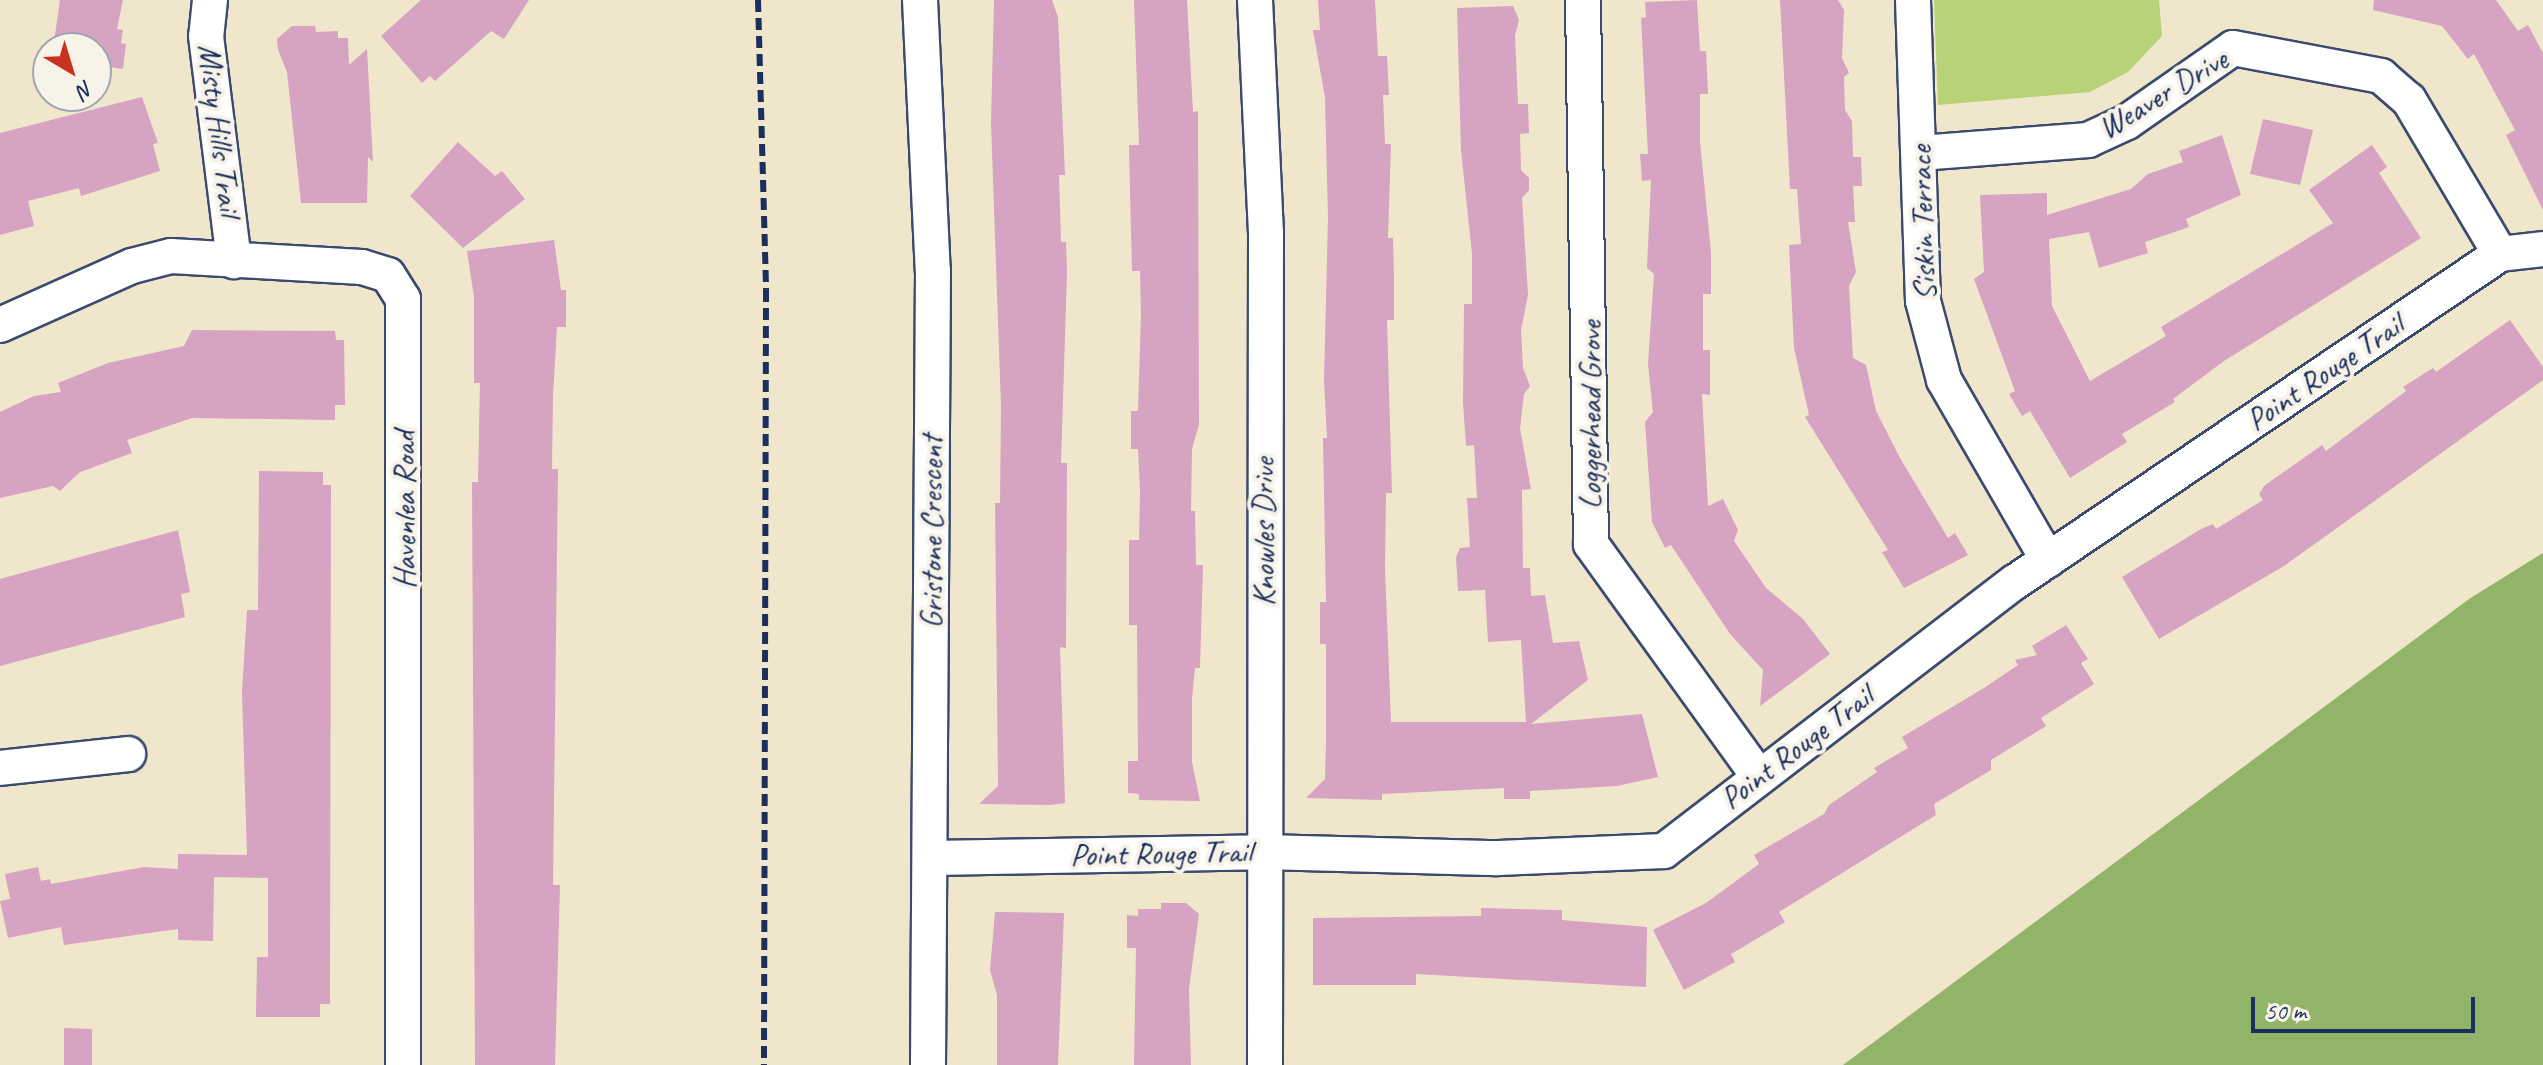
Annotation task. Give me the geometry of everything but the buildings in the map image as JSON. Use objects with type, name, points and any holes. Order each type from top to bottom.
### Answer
[{"type":"street","name":"Misty Hills Trail","points":[[210,0],[206,36],[234,261]]},
{"type":"street","name":"Gristone Crescent","points":[[920,0],[933,271],[928,1065]]},
{"type":"street","name":"Knowles Drive","points":[[1255,0],[1266,234],[1265,1065]]},
{"type":"street","name":"Loggerhead Grove","points":[[1583,0],[1589,120],[1591,544],[1759,777]]},
{"type":"street","name":"Siskin Terrace","points":[[1913,0],[1923,301],[1944,380],[2048,560]]},
{"type":"street","name":"Weaver Drive","points":[[1920,153],[2088,140],[2127,122],[2233,48],[2381,76],[2409,100],[2500,254]]},
{"type":"street","name":"Point Rouge Trail","points":[[931,858],[1263,852],[1498,858],[1664,851],[2048,560],[2500,254],[2543,249]]},
{"type":"street","name":"Havenlea Road","points":[[0,325],[132,266],[171,256],[362,267],[388,275],[403,299],[403,1065]]},
{"type":"street","points":[[0,768],[128,754]]},
{"type":"green space","points":[[1934,0],[2159,0],[2162,36],[2128,72],[2090,92],[1938,105]]},
{"type":"green space","points":[[2543,553],[2543,1065],[1843,1065],[2469,599]]},
{"type":"railway","points":[[758,0],[766,290],[764,1065]]}]
